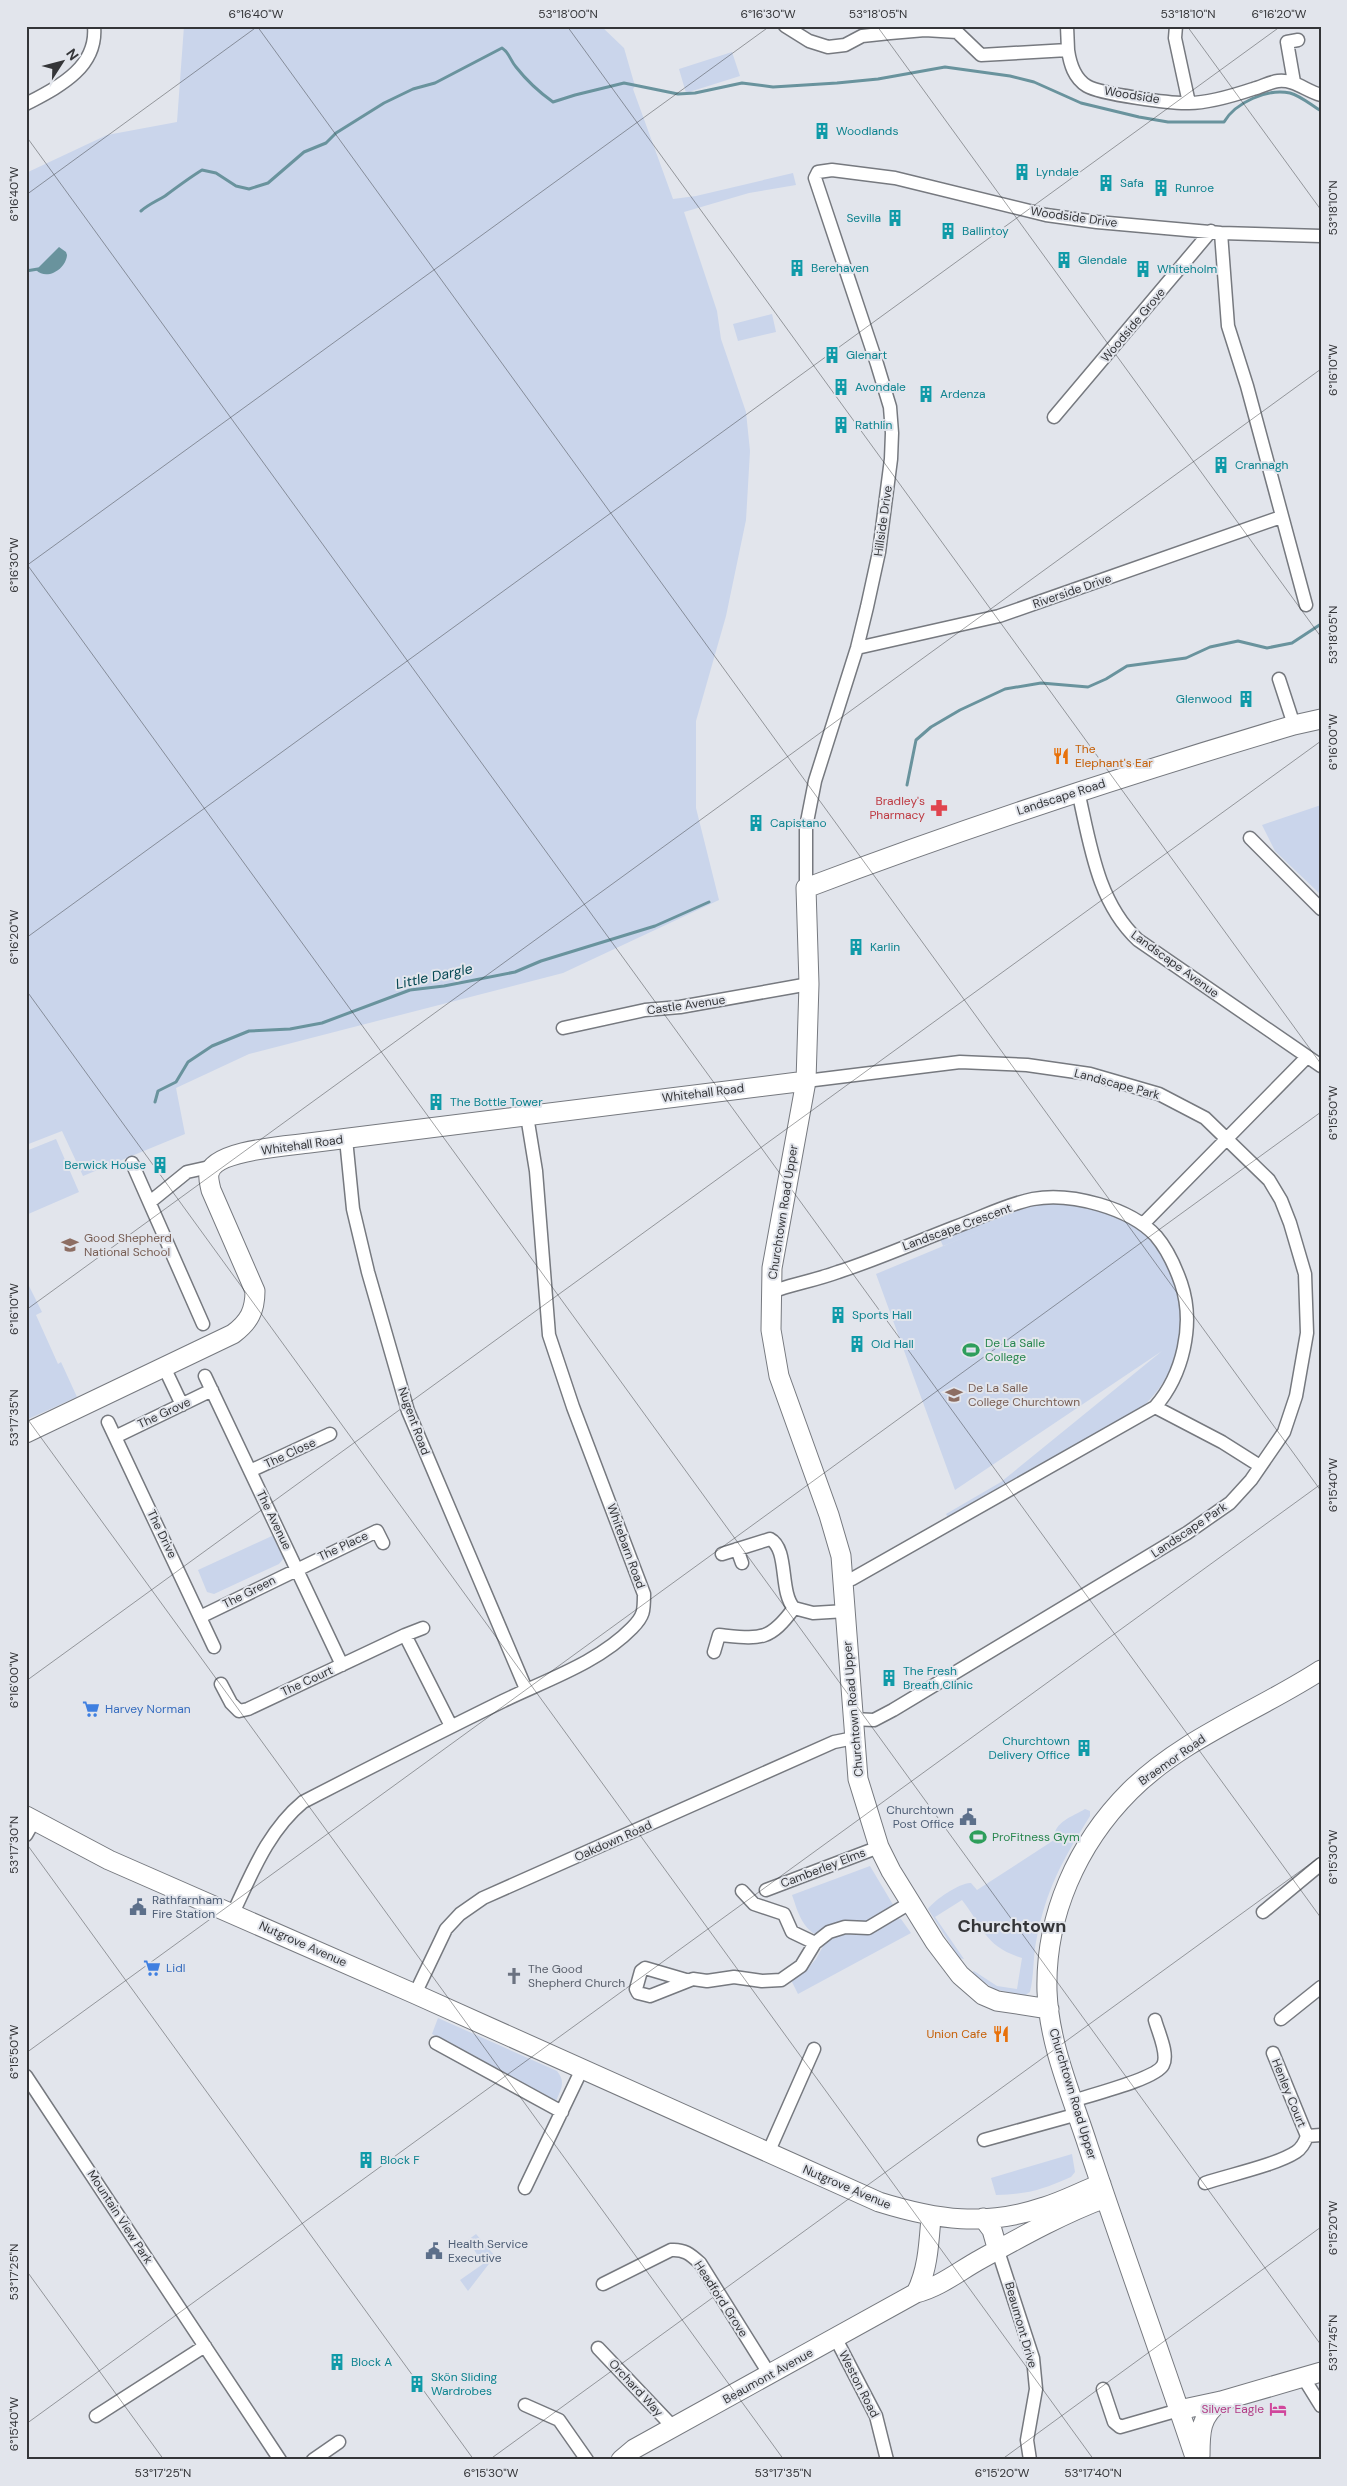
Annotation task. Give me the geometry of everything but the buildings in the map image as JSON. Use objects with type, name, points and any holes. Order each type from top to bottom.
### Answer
[{"type":"street","points":[[26,104],[61,86],[84,65],[95,39],[94,26]]},
{"type":"street","points":[[785,26],[809,41],[828,47],[845,45],[862,31],[957,29],[981,54],[1068,50]]},
{"type":"street","name":"Woodside","points":[[1067,26],[1068,50],[1073,70],[1087,86],[1110,92],[1189,103],[1247,91],[1278,81],[1294,82]]},
{"type":"street","points":[[1176,26],[1176,38],[1189,103]]},
{"type":"street","points":[[1298,40],[1287,42],[1294,82],[1305,90],[1321,95]]},
{"type":"street","name":"Woodside Drive","points":[[832,170],[895,178],[1046,215],[1097,222],[1216,232],[1321,236]]},
{"type":"street","name":"Hillside Drive","points":[[806,888],[806,827],[815,781],[857,648],[879,552],[891,459],[892,433],[890,407],[815,178],[818,172],[832,170]]},
{"type":"street","points":[[1216,232],[1228,326],[1247,386],[1306,605]]},
{"type":"street","name":"Woodside Grove","points":[[1054,417],[1216,232]]},
{"type":"street","name":"Riverside Drive","points":[[857,648],[999,616],[1281,517]]},
{"type":"street","points":[[1279,679],[1294,725]]},
{"type":"street","name":"Landscape Road","points":[[806,888],[919,845],[1078,791],[1294,725],[1321,719]]},
{"type":"street","name":"Landscape Avenue","points":[[1078,791],[1098,876],[1110,902],[1127,930],[1138,940],[1321,1066]]},
{"type":"street","points":[[1250,838],[1321,910]]},
{"type":"street","name":"Churchtown Road Upper","points":[[806,888],[809,984],[806,1080],[772,1268],[771,1330],[780,1376],[829,1515],[841,1556],[858,1779],[880,1847],[910,1903],[945,1956],[969,1985],[997,2001],[1049,2009],[1054,2039],[1103,2191],[1198,2460]]},
{"type":"street","name":"Castle Avenue","points":[[562,1028],[637,1011],[680,1007],[809,984]]},
{"type":"street","points":[[1143,1224],[1307,1057]]},
{"type":"street","name":"Landscape Park","points":[[806,1080],[960,1062],[1027,1065],[1090,1074],[1159,1094],[1204,1118],[1228,1138],[1269,1180],[1281,1200],[1305,1274],[1307,1333],[1296,1396],[1284,1432],[1230,1503],[1187,1533],[893,1710],[874,1720],[852,1719]]},
{"type":"street","name":"Whitehall Road","points":[[214,1166],[231,1155],[806,1080]]},
{"type":"street","name":"Whitebarn Road","points":[[233,1913],[266,1844],[286,1816],[302,1802],[451,1726],[574,1667],[616,1642],[644,1613],[644,1594],[573,1407],[549,1335],[536,1171],[527,1116]]},
{"type":"street","name":"Nugent Road","points":[[346,1140],[353,1209],[368,1272],[408,1411],[526,1690]]},
{"type":"street","points":[[132,1163],[203,1324]]},
{"type":"street","points":[[150,1202],[187,1172],[214,1166]]},
{"type":"street","points":[[26,1433],[233,1334],[250,1320],[254,1305],[254,1292],[211,1190],[208,1174],[214,1166]]},
{"type":"street","name":"Landscape Crescent","points":[[771,1288],[780,1288],[838,1273],[1033,1200],[1070,1198],[1092,1202],[1143,1224],[1161,1243],[1175,1266],[1182,1286],[1186,1309],[1185,1344],[1168,1393],[1155,1407],[852,1579],[843,1582]]},
{"type":"street","points":[[164,1367],[182,1405]]},
{"type":"street","name":"The Avenue","points":[[205,1376],[342,1665]]},
{"type":"street","name":"The Grove","points":[[115,1437],[212,1390]]},
{"type":"street","points":[[1155,1407],[1222,1442],[1260,1466]]},
{"type":"street","name":"The Drive","points":[[108,1422],[214,1647]]},
{"type":"street","name":"The Close","points":[[250,1472],[330,1434]]},
{"type":"street","name":"The Place","points":[[297,1568],[377,1530],[383,1543]]},
{"type":"street","points":[[722,1554],[764,1539],[775,1541],[779,1549],[789,1599],[794,1608],[812,1613],[846,1611]]},
{"type":"street","points":[[737,1549],[742,1563]]},
{"type":"street","name":"The Green","points":[[200,1616],[297,1568]]},
{"type":"street","points":[[714,1652],[719,1636],[762,1637],[772,1634],[794,1608]]},
{"type":"street","name":"The Court","points":[[221,1684],[231,1703],[238,1711],[248,1709],[423,1628]]},
{"type":"street","points":[[405,1635],[451,1726]]},
{"type":"street","name":"Braemor Road","points":[[1049,2009],[1047,1990],[1051,1947],[1062,1894],[1082,1854],[1112,1811],[1144,1778],[1180,1752],[1321,1670]]},
{"type":"street","name":"Oakdown Road","points":[[415,1994],[446,1929],[460,1914],[483,1898],[834,1742],[854,1738]]},
{"type":"street","name":"Nutgrove Avenue","points":[[29,1824],[415,1994],[861,2195],[931,2217],[950,2219],[1015,2215],[1063,2208],[1103,2191]]},
{"type":"street","name":"Camberley Elms","points":[[766,1890],[880,1847]]},
{"type":"street","points":[[1263,1912],[1321,1864]]},
{"type":"street","points":[[742,1891],[754,1904],[784,1914],[792,1932],[815,1943]]},
{"type":"street","points":[[686,1980],[707,1981],[734,1977],[762,1981],[781,1980],[801,1966],[815,1943],[829,1932],[845,1927],[868,1928],[910,1903]]},
{"type":"street","points":[[1281,2019],[1321,1987]]},
{"type":"street","points":[[984,2140],[1076,2107],[1156,2072],[1163,2066],[1165,2056],[1155,2020]]},
{"type":"street","points":[[436,2043],[562,2112]]},
{"type":"street","points":[[768,2152],[814,2049]]},
{"type":"street","name":"Henley Court","points":[[1205,2183],[1296,2152],[1304,2144],[1307,2136],[1273,2052]]},
{"type":"street","points":[[525,2188],[582,2069]]},
{"type":"street","name":"Mountain View Park","points":[[26,2076],[31,2091],[205,2346],[280,2460]]},
{"type":"street","points":[[1307,2136],[1321,2135]]},
{"type":"street","name":"Beaumont Avenue","points":[[621,2460],[634,2449],[836,2339],[916,2293],[929,2290],[998,2250],[1063,2208]]},
{"type":"street","points":[[916,2293],[922,2283],[928,2253],[931,2217]]},
{"type":"street","points":[[983,2218],[992,2230],[998,2250]]},
{"type":"street","name":"Headford Grove","points":[[603,2284],[670,2250],[680,2250],[691,2254],[700,2263],[770,2375]]},
{"type":"street","name":"Beaumont Drive","points":[[998,2250],[1033,2358],[1036,2389],[1027,2440],[1030,2460]]},
{"type":"street","points":[[928,2253],[940,2265],[951,2270],[961,2270]]},
{"type":"street","name":"Weston Road","points":[[836,2339],[876,2416],[887,2460]]},
{"type":"street","points":[[96,2416],[205,2346]]},
{"type":"street","name":"Orchard Way","points":[[598,2348],[674,2428]]},
{"type":"street","points":[[1103,2388],[1114,2422],[1120,2427],[1312,2375],[1321,2406]]},
{"type":"street","points":[[1198,2460],[1200,2429],[1204,2417],[1221,2401]]},
{"type":"street","points":[[525,2405],[559,2420],[586,2460]]},
{"type":"street","points":[[313,2460],[339,2442]]},
{"type":"shaded area","points":[[184,26],[601,26],[624,48],[635,86],[633,89],[673,199],[696,196],[793,173],[796,185],[749,193],[684,212],[717,311],[721,339],[746,412],[750,451],[746,520],[726,616],[696,721],[696,808],[719,900],[563,973],[249,1054],[176,1088],[185,1134],[83,1176],[62,1131],[26,1145],[26,173],[107,135],[177,122]]},
{"type":"shaded area","points":[[732,52],[740,76],[686,93],[679,69]]},
{"type":"shaded area","points":[[59,247],[67,255],[60,269],[50,274],[40,273],[36,270]]},
{"type":"shaded area","points":[[772,314],[776,332],[738,341],[733,324]]},
{"type":"shaded area","points":[[1321,805],[1321,895],[1275,851],[1262,825]]},
{"type":"shaded area","points":[[56,1139],[79,1192],[26,1215],[26,1151]]},
{"type":"shaded area","points":[[1038,1203],[1072,1203],[1098,1209],[1129,1222],[1152,1240],[1166,1262],[1177,1294],[1180,1332],[1177,1350],[1162,1384],[1150,1400],[1135,1414],[949,1519],[946,1514],[1001,1482],[1162,1351],[955,1490],[876,1274],[1001,1222],[943,1246],[940,1239]]},
{"type":"shaded area","points":[[26,1280],[42,1312],[36,1315],[58,1364],[61,1362],[77,1397],[26,1420]]},
{"type":"shaded area","points":[[274,1535],[284,1558],[279,1564],[214,1594],[207,1592],[198,1570]]},
{"type":"shaded area","points":[[1085,1809],[1090,1811],[1090,1816],[1056,1876],[1045,1906],[1036,1942],[1030,1992],[1024,1996],[994,1989],[971,1973],[974,1971],[997,1986],[1017,1989],[1022,1958],[1009,1953],[992,1942],[962,1900],[935,1917],[964,1959],[959,1958],[928,1909],[961,1885],[971,1883],[977,1890],[1054,1840],[1060,1824]]},
{"type":"shaded area","points":[[870,1866],[895,1908],[871,1921],[829,1926],[815,1934],[810,1931],[800,1917],[792,1895]]},
{"type":"shaded area","points":[[896,1918],[901,1919],[911,1933],[798,1994],[791,1980],[805,1972],[816,1959],[827,1939],[838,1934],[860,1935]]},
{"type":"shaded area","points":[[438,2018],[557,2071],[562,2082],[556,2101],[432,2034]]},
{"type":"shaded area","points":[[1072,2154],[1075,2172],[1071,2177],[1035,2190],[1017,2194],[996,2195],[991,2178]]},
{"type":"shaded area","points":[[476,2234],[495,2256],[468,2291],[460,2280],[483,2264],[468,2240]]},
{"type":"waterway","points":[[141,211],[202,170],[216,173],[236,186],[249,189],[268,183],[304,152],[326,143],[336,133],[384,103],[413,89],[435,83],[502,48],[524,77],[553,102],[624,83],[678,94],[695,93],[742,83],[773,87],[878,79],[945,67],[1010,76],[1034,82],[1081,103],[1168,122],[1224,122],[1229,115],[1252,98],[1281,92],[1298,96],[1321,111]]},
{"type":"waterway","points":[[26,271],[38,269]]},
{"type":"waterway","name":"Little Dargle","points":[[907,785],[916,740],[931,727],[960,710],[1005,689],[1041,683],[1088,687],[1127,666],[1186,658],[1210,647],[1238,641],[1267,648],[1292,643],[1321,624]]},
{"type":"waterway","name":"Little Dargle","points":[[155,1102],[158,1091],[176,1082],[188,1062],[212,1046],[249,1031],[290,1029],[322,1023],[410,990],[444,986],[515,972],[541,961],[655,926],[709,902]]},
{"type":"place","name":"Woodlands","points":[[822,131]]},
{"type":"place","name":"Lyndale","points":[[1022,172]]},
{"type":"place","name":"Safa","points":[[1106,183]]},
{"type":"place","name":"Runroe","points":[[1161,188]]},
{"type":"place","name":"Sevilla","points":[[895,218]]},
{"type":"place","name":"Ballintoy","points":[[948,231]]},
{"type":"place","name":"Glendale","points":[[1064,260]]},
{"type":"place","name":"Berehaven","points":[[797,268]]},
{"type":"place","name":"Whiteholm","points":[[1143,269]]},
{"type":"place","name":"Glenart","points":[[832,355]]},
{"type":"place","name":"Avondale","points":[[841,387]]},
{"type":"place","name":"Ardenza","points":[[926,394]]},
{"type":"place","name":"Rathlin","points":[[841,425]]},
{"type":"place","name":"Crannagh","points":[[1221,465]]},
{"type":"place","name":"Glenwood","points":[[1246,699]]},
{"type":"place","name":"The Elephant's Ear","points":[[1061,756]]},
{"type":"place","name":"Bradley's Pharmacy","points":[[939,808]]},
{"type":"place","name":"Capistano","points":[[756,823]]},
{"type":"place","name":"Karlin","points":[[856,947]]},
{"type":"place","name":"The Bottle Tower","points":[[436,1102]]},
{"type":"place","name":"Berwick House","points":[[160,1165]]},
{"type":"place","name":"Good Shepherd National School","points":[[70,1245]]},
{"type":"place","name":"Sports Hall","points":[[838,1315]]},
{"type":"place","name":"Old Hall","points":[[857,1344]]},
{"type":"place","name":"De La Salle College","points":[[971,1350]]},
{"type":"place","name":"De La Salle College Churchtown","points":[[954,1395]]},
{"type":"place","name":"The Fresh Breath Clinic","points":[[889,1678]]},
{"type":"place","name":"Harvey Norman","points":[[91,1709]]},
{"type":"place","name":"Churchtown Delivery Office","points":[[1084,1748]]},
{"type":"place","name":"Churchtown Post Office","points":[[968,1817]]},
{"type":"place","name":"ProFitness Gym","points":[[978,1837]]},
{"type":"place","name":"Rathfarnham Fire Station","points":[[138,1907]]},
{"type":"place","name":"Lidl","points":[[152,1968]]},
{"type":"place","name":"The Good Shepherd Church","points":[[514,1976]]},
{"type":"place","name":"Union Cafe","points":[[1001,2034]]},
{"type":"place","name":"Block F","points":[[366,2160]]},
{"type":"place","name":"Health Service Executive","points":[[434,2251]]},
{"type":"place","name":"Block A","points":[[337,2362]]},
{"type":"place","name":"Skön Sliding Wardrobes","points":[[417,2384]]},
{"type":"place","name":"Silver Eagle","points":[[1278,2409]]},
{"type":"district","name":"Churchtown","points":[[1012,1926]]}]
